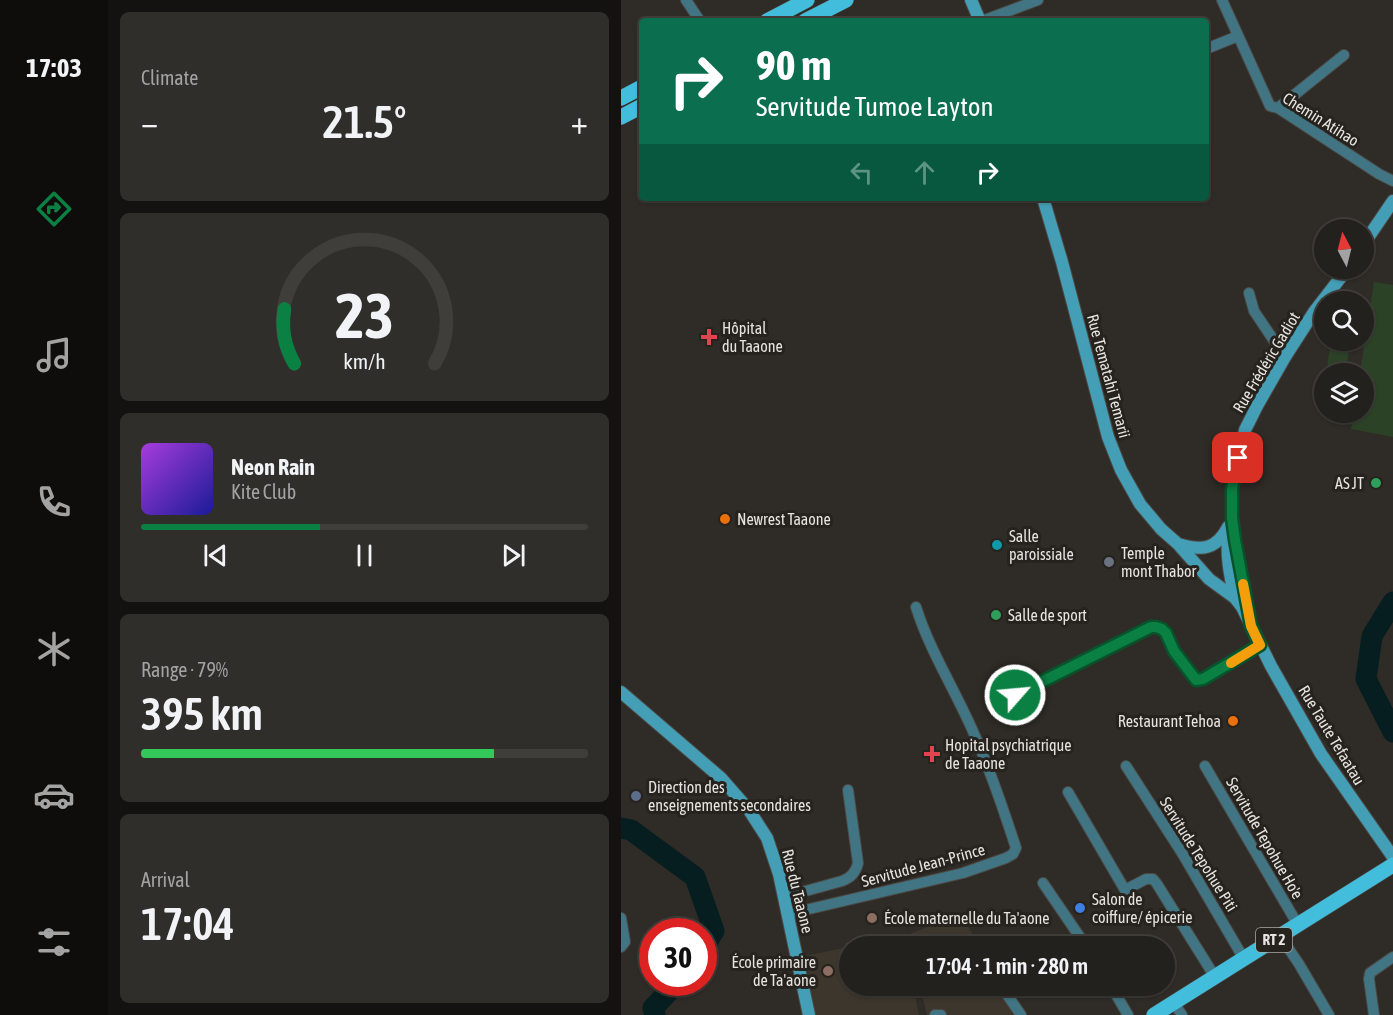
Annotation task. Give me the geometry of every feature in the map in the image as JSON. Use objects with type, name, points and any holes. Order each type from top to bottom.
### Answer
[{"type":"main road","points":[[773,18],[807,0]]},
{"type":"main road","points":[[811,18],[846,0]]},
{"type":"main road","points":[[971,0],[980,18]]},
{"type":"main road","points":[[621,98],[639,89]]},
{"type":"main road","points":[[621,117],[639,108]]},
{"type":"main road","name":"Rue Tematahi Temarii","points":[[1044,201],[1113,454],[1140,504],[1209,579],[1235,598],[1251,626]]},
{"type":"main road","points":[[1374,229],[1393,201]]},
{"type":"main road","name":"Rue Frédéric Gadiot","points":[[1251,626],[1232,518],[1232,489],[1245,430],[1285,357],[1314,312],[1340,279]]},
{"type":"main road","points":[[1178,544],[1190,548],[1214,544],[1223,536],[1232,518]]},
{"type":"main road","name":"Rue Frédéric Gadiot","points":[[1232,518],[1228,551],[1235,598]]},
{"type":"main road","name":"Rue Taute Tefaatau","points":[[1251,626],[1321,754],[1393,857]]},
{"type":"main road","name":"Rue du Taaone","points":[[621,692],[721,778],[750,810],[767,837],[779,874],[809,1015]]},
{"type":"main road","name":"RT 2","points":[[1154,1015],[1178,1009],[1215,977],[1393,865]]},
{"type":"street","points":[[686,0],[698,18]]},
{"type":"street","points":[[989,18],[1038,0]]},
{"type":"street","name":"Chemin Atihao","points":[[1222,0],[1270,106],[1278,108],[1393,181]]},
{"type":"street","points":[[1209,49],[1237,36]]},
{"type":"street","points":[[1278,108],[1344,55]]},
{"type":"street","points":[[1249,293],[1254,310],[1285,357]]},
{"type":"street","name":"Servitude Jean-Prince","points":[[788,914],[963,873],[1013,855],[1016,848],[975,735],[916,607]]},
{"type":"street","points":[[1015,695],[1151,627],[1162,629],[1166,633],[1174,651],[1196,680],[1203,679],[1260,645]]},
{"type":"street","name":"Servitude Tepohue Piti","points":[[1126,766],[1182,853],[1244,959]]},
{"type":"street","name":"Servitude Tepohue Ho'e","points":[[1205,766],[1298,925]]},
{"type":"street","points":[[784,897],[831,886],[847,879],[854,872],[858,863],[848,790]]},
{"type":"street","points":[[1068,792],[1125,890],[1146,879],[1153,879],[1215,977]]},
{"type":"street","points":[[1043,883],[1079,936]]},
{"type":"street","points":[[621,918],[625,942],[621,947]]},
{"type":"street","points":[[1280,936],[1329,1015]]},
{"type":"street","points":[[1374,1015],[1370,973],[1393,957]]},
{"type":"street","points":[[1008,996],[1021,1015]]},
{"type":"street","points":[[1118,996],[1128,1015]]},
{"type":"street","points":[[935,1015],[941,1015]]},
{"type":"shaded area","points":[[960,914],[974,936],[907,936]]},
{"type":"shaded area","name":"École primaire de Ta'aone","points":[[839,949],[839,996],[915,996],[919,1015],[815,1015],[804,956]]},
{"type":"shaded area","points":[[922,996],[1011,996],[1023,1015],[927,1015]]},
{"type":"green space","points":[[1374,282],[1393,285],[1393,437],[1351,429],[1352,423],[1374,423],[1374,363],[1362,363],[1363,351],[1374,351]]},
{"type":"green space","points":[[1330,351],[1349,351],[1347,363],[1328,363]]},
{"type":"waterway","points":[[1393,602],[1372,636],[1366,679],[1393,732]]},
{"type":"waterway","points":[[621,828],[631,830],[695,877],[709,918]]},
{"type":"waterway","points":[[655,1015],[653,1008],[665,996]]},
{"type":"slow traffic","points":[[1231,663],[1260,645],[1251,626],[1243,584]]},
{"type":"place","name":"Hôpital du Taaone","points":[[709,337]]},
{"type":"place","name":"AS JT","points":[[1376,483]]},
{"type":"place","name":"Newrest Taaone","points":[[725,519]]},
{"type":"place","name":"Salle paroissiale","points":[[997,545]]},
{"type":"place","name":"Temple mont Thabor","points":[[1109,562]]},
{"type":"place","name":"Salle de sport","points":[[996,615]]},
{"type":"place","name":"Restaurant Tehoa","points":[[1233,721]]},
{"type":"place","name":"Hopital psychiatrique de Taaone","points":[[932,754]]},
{"type":"place","name":"Direction des enseignements secondaires","points":[[636,796]]},
{"type":"place","name":"Salon de coiffure/ épicerie","points":[[1080,908]]},
{"type":"place","name":"École maternelle du Ta'aone","points":[[872,918]]},
{"type":"place","name":"École primaire de Ta'aone","points":[[828,971]]},
{"type":"route","points":[[1015,695],[1151,627],[1162,629],[1166,633],[1174,651],[1194,679],[1199,681],[1260,645],[1251,626],[1232,518],[1232,489],[1238,458]]}]
